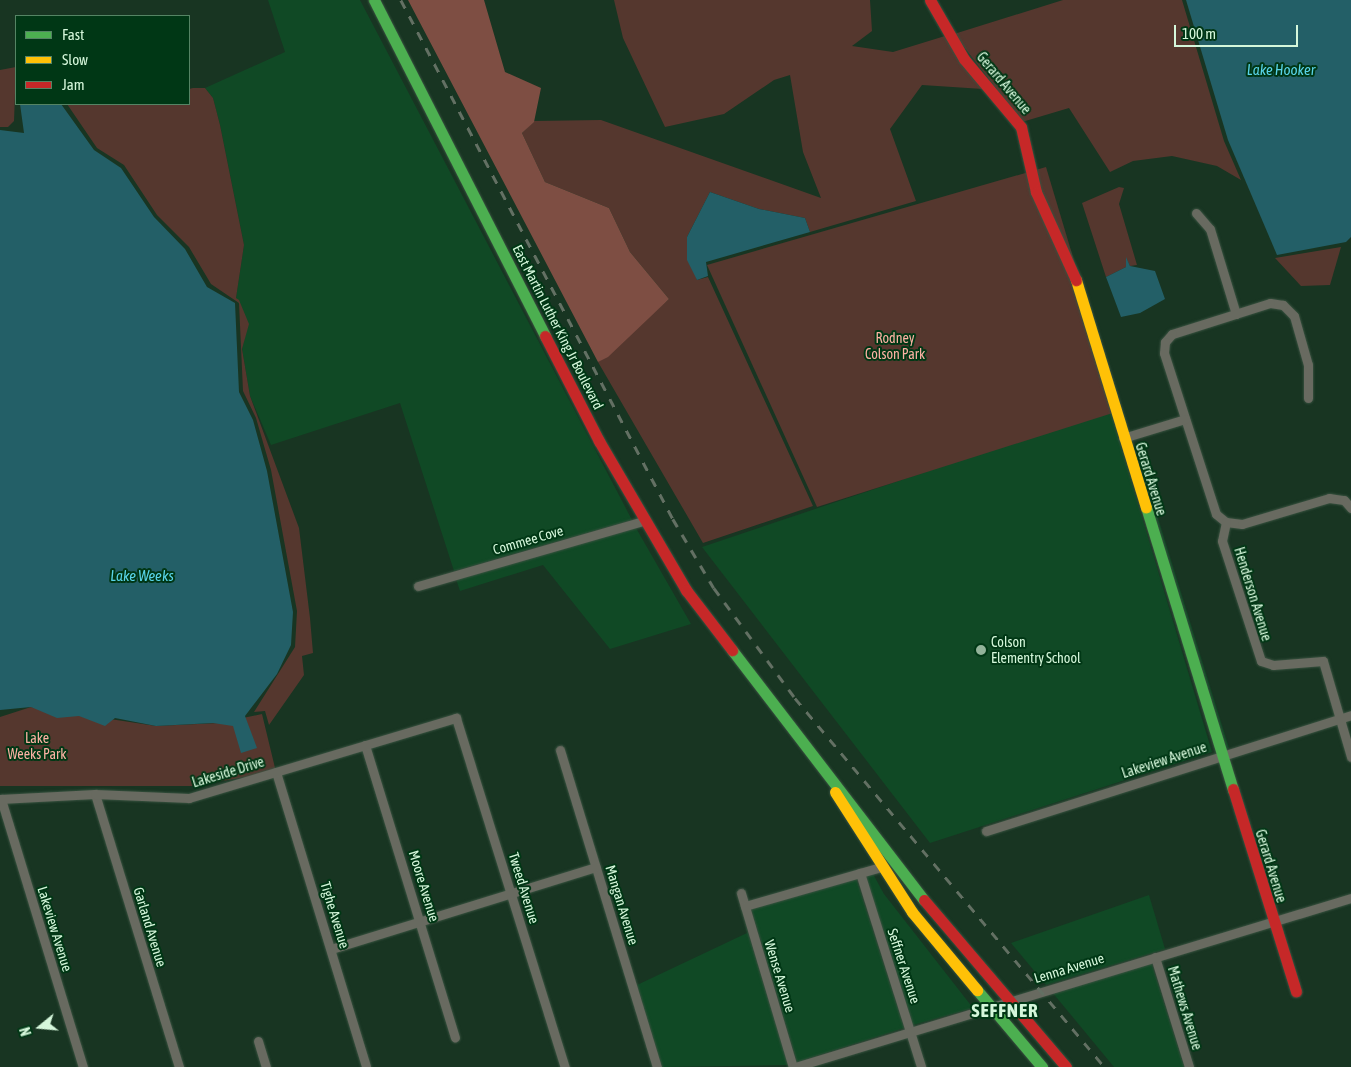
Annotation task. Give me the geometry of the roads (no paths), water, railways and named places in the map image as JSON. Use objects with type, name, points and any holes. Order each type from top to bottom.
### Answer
[{"type":"main road","name":"East Martin Luther King Jr Boulevard","points":[[374,0],[599,441],[686,590],[733,656],[809,753]]},
{"type":"main road","name":"Gerard Avenue","points":[[930,0],[964,59],[1020,127],[1036,192],[1068,256],[1272,922],[1296,991]]},
{"type":"main road","points":[[809,753],[880,867],[912,912],[993,1006],[1042,1067]]},
{"type":"main road","points":[[809,753],[1008,1000],[1066,1067]]},
{"type":"street","points":[[1196,213],[1210,229],[1236,314]]},
{"type":"street","points":[[1308,398],[1308,365],[1294,316],[1283,305],[1270,303],[1172,334],[1165,342],[1164,353],[1211,505],[1226,522],[1242,524],[1329,498],[1344,500],[1351,508]]},
{"type":"street","points":[[1123,438],[1185,419]]},
{"type":"street","name":"Commee Cove","points":[[418,586],[646,520]]},
{"type":"street","name":"Henderson Avenue","points":[[1226,522],[1222,541],[1261,661],[1273,665],[1324,661],[1351,757]]},
{"type":"street","name":"Lakeview Avenue","points":[[986,831],[1351,715]]},
{"type":"street","name":"Lakeside Drive","points":[[1,799],[95,794],[189,798],[456,718]]},
{"type":"street","name":"Tweed Avenue","points":[[456,718],[565,1067]]},
{"type":"street","name":"Moore Avenue","points":[[365,745],[420,919],[454,1037]]},
{"type":"street","name":"Mangan Avenue","points":[[560,750],[657,1067]]},
{"type":"street","name":"Tighe Avenue","points":[[276,772],[366,1067]]},
{"type":"street","name":"Garland Avenue","points":[[95,794],[179,1067]]},
{"type":"street","name":"Lakeview Avenue","points":[[1,799],[83,1067]]},
{"type":"street","points":[[331,949],[420,919],[596,866]]},
{"type":"street","points":[[745,906],[880,867]]},
{"type":"street","name":"Seffner Avenue","points":[[860,873],[921,1067]]},
{"type":"street","name":"Wense Avenue","points":[[741,893],[794,1067]]},
{"type":"street","name":"Lenna Avenue","points":[[794,1067],[1008,1000],[1351,898]]},
{"type":"street","name":"Mathews Avenue","points":[[1155,957],[1189,1067]]},
{"type":"street","points":[[258,1041],[266,1067]]},
{"type":"water","name":"Lake Hooker","points":[[1186,0],[1351,0],[1351,237],[1346,242],[1277,255],[1228,140]]},
{"type":"water","name":"Lake Weeks","points":[[20,105],[62,105],[94,150],[121,168],[154,217],[185,249],[207,287],[235,303],[239,392],[253,420],[267,471],[293,612],[291,645],[277,674],[245,716],[257,748],[241,753],[233,726],[213,723],[156,726],[115,718],[105,726],[79,716],[57,718],[31,707],[0,710],[0,130],[24,133]]},
{"type":"water","points":[[710,192],[759,209],[805,218],[810,232],[706,262],[708,276],[697,280],[687,260],[687,237]]},
{"type":"water","points":[[1126,257],[1130,266],[1155,271],[1165,299],[1140,313],[1121,317],[1106,277],[1126,267]]},
{"type":"railway","points":[[401,0],[673,519],[714,588],[795,698],[1105,1067]]},
{"type":"place","name":"Colson Elementry School","points":[[981,650]]},
{"type":"district","name":"SEFFNER","points":[[1005,1011]]},
{"type":"park label","name":"Rodney Colson Park","points":[[895,346]]},
{"type":"park label","name":"Lake Weeks Park","points":[[37,746]]}]
